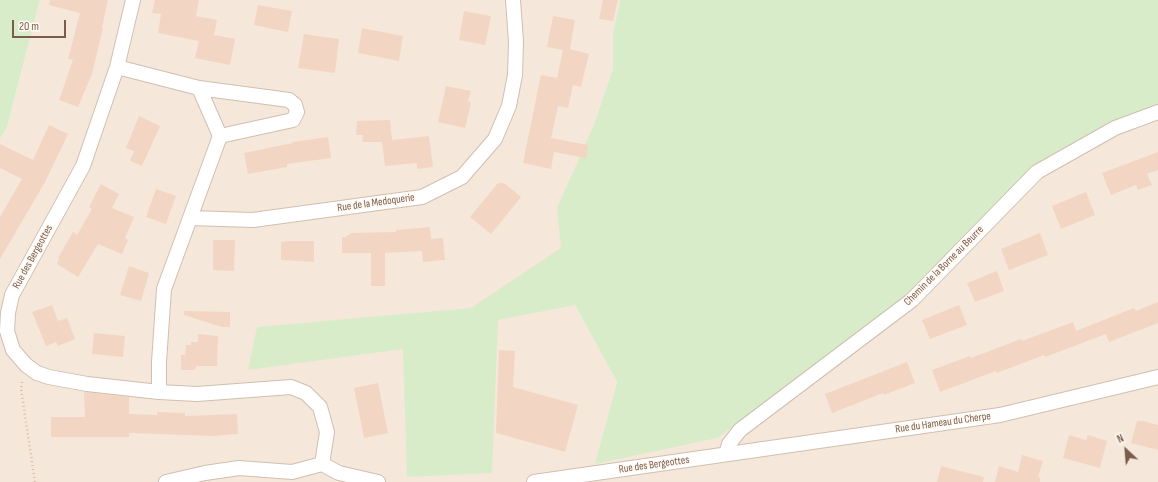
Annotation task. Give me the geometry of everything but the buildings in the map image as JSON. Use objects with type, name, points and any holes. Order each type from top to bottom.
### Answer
[{"type":"street","name":"Rue des Bergeottes","points":[[133,0],[116,67],[83,166],[12,295],[8,314],[7,331],[13,350],[26,365],[37,373],[49,377],[87,384],[159,392],[197,394],[291,387],[306,393],[320,407],[327,432],[322,464]]},
{"type":"street","name":"Rue de la Medoquerie","points":[[190,218],[254,220],[422,197],[462,177],[495,139],[509,106],[515,75],[516,42],[513,0]]},
{"type":"street","points":[[116,67],[199,88],[289,100],[295,105],[297,112],[293,120],[220,136]]},
{"type":"street","points":[[159,392],[159,362],[164,290],[220,136],[199,88]]},
{"type":"street","name":"Chemin de la Borne au Beurre","points":[[726,454],[729,444],[740,430],[912,300],[1037,172],[1115,128],[1158,112]]},
{"type":"street","name":"Rue du Hameau du Cherpe","points":[[726,454],[1000,415],[1158,377]]},
{"type":"street","name":"Rue des Bergeottes","points":[[534,482],[726,454]]},
{"type":"street","points":[[166,482],[205,473],[239,468],[292,472],[322,464],[338,473],[378,482]]},
{"type":"path","points":[[26,365],[20,389],[35,482]]},
{"type":"shaded area","points":[[40,0],[620,0],[613,33],[613,68],[593,127],[575,305],[617,382],[596,463],[1037,172],[1158,112],[1158,482],[0,482],[0,139],[7,127]]},
{"type":"green space","points":[[0,0],[40,0],[7,127],[0,139]]},
{"type":"green space","points":[[620,0],[1158,0],[1158,112],[1037,172],[912,300],[717,438],[595,464],[617,382],[575,305],[498,320],[492,473],[407,477],[403,349],[248,370],[257,327],[471,308],[561,248],[557,208],[593,127],[613,68],[613,33]]}]
